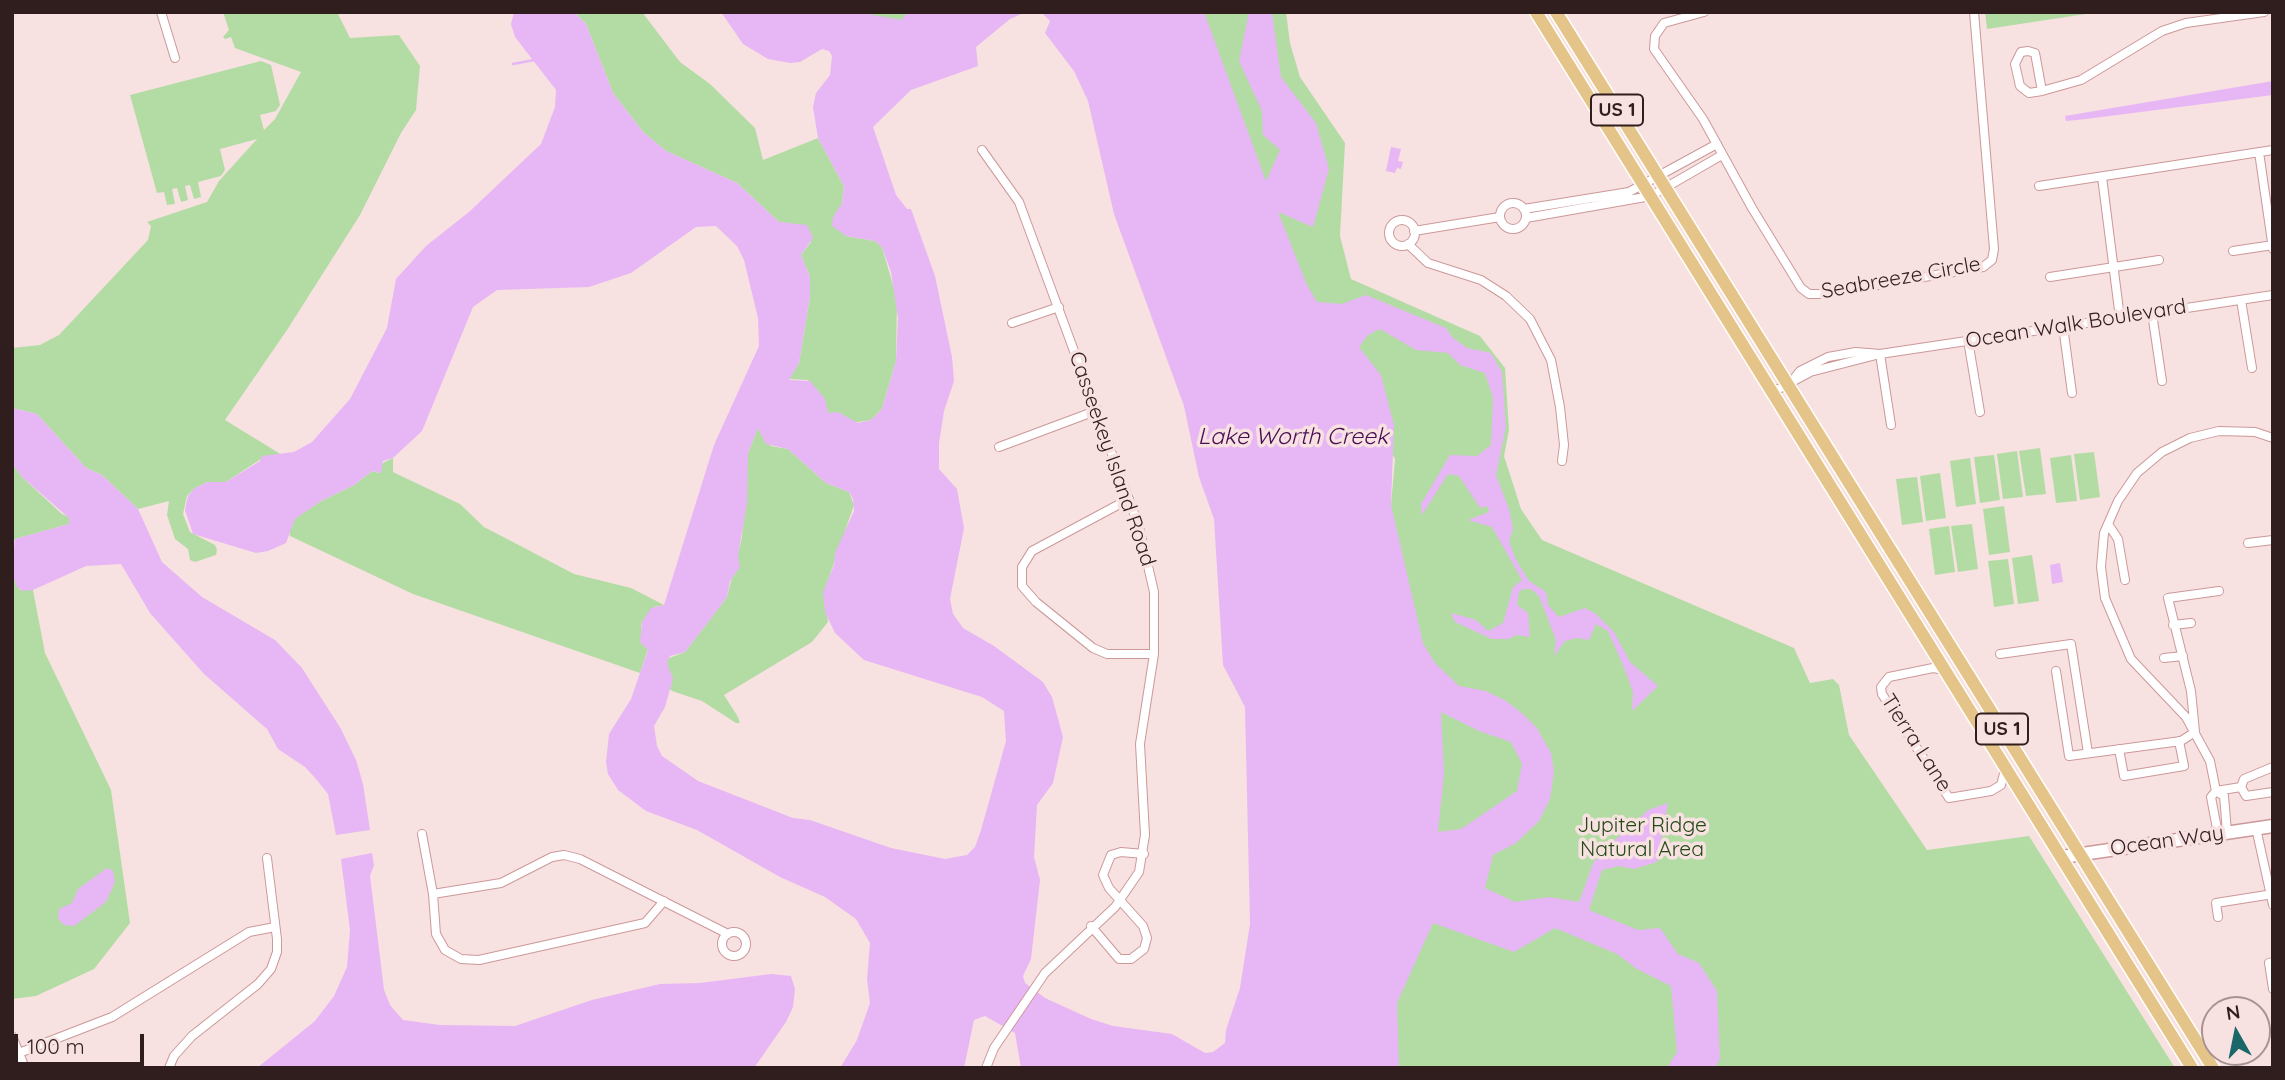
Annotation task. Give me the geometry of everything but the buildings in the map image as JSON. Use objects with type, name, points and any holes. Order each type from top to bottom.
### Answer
[{"type":"main road","name":"US 1","points":[[1536,12],[2192,1068]]},
{"type":"main road","points":[[1547,12],[1585,72],[1612,102]]},
{"type":"main road","name":"US 1","points":[[1556,12],[2213,1068]]},
{"type":"street","points":[[161,12],[175,58]]},
{"type":"street","name":"Seabreeze Circle","points":[[1704,12],[1664,23],[1655,36],[1653,46],[1717,144],[1801,288],[1809,293],[1824,294],[1983,267],[1992,260],[1994,249],[1974,12]]},
{"type":"street","points":[[2042,91],[2035,53],[2021,52],[2015,64],[2020,86],[2029,93],[2042,91],[2081,80],[2162,31],[2186,23],[2273,13]]},
{"type":"street","points":[[1663,183],[1695,157],[1717,144]]},
{"type":"street","name":"Casseekey Island Road","points":[[982,150],[1019,202],[1129,499],[1149,559],[1154,592],[1154,654],[1140,744],[1144,854],[1139,872],[1115,907],[1091,926],[1045,973],[993,1048],[986,1068]]},
{"type":"street","points":[[2039,186],[2273,150]]},
{"type":"street","points":[[2233,251],[2273,246],[2259,152]]},
{"type":"street","points":[[1525,214],[1634,202],[1663,183],[1723,155]]},
{"type":"street","points":[[1695,157],[1702,167]]},
{"type":"street","points":[[2102,177],[2120,318]]},
{"type":"street","points":[[1415,231],[1500,216],[1507,204],[1516,203],[1525,214]]},
{"type":"street","points":[[1500,216],[1503,223],[1513,229],[1521,226],[1525,214]]},
{"type":"street","points":[[1405,220],[1415,231],[1414,238],[1408,244],[1402,246],[1392,241],[1391,227],[1396,221],[1405,220]]},
{"type":"street","points":[[1408,244],[1428,263],[1481,280],[1506,296],[1530,319],[1551,360],[1560,407],[1564,446],[1562,461]]},
{"type":"street","points":[[2050,277],[2159,260]]},
{"type":"street","name":"Ocean Walk Boulevard","points":[[1814,371],[1880,354],[2273,295]]},
{"type":"street","points":[[2241,300],[2252,368]]},
{"type":"street","points":[[1012,323],[1059,307]]},
{"type":"street","points":[[2152,313],[2162,381]]},
{"type":"street","points":[[2063,326],[2073,393]]},
{"type":"street","points":[[1968,340],[1980,412]]},
{"type":"street","name":"Ocean Walk Boulevard","points":[[1788,386],[1800,371],[1814,362],[1856,352],[1880,354]]},
{"type":"street","points":[[1880,354],[1891,425]]},
{"type":"street","name":"Ocean Walk Boulevard","points":[[1773,392],[1788,386],[1836,356]]},
{"type":"street","points":[[999,447],[1098,410]]},
{"type":"street","points":[[2216,791],[2210,761],[2186,717],[2131,659],[2116,629],[2105,598],[2101,567],[2104,533],[2118,501],[2137,474],[2162,452],[2190,438],[2218,432],[2255,432],[2273,438]]},
{"type":"street","points":[[1129,499],[1032,551],[1022,567],[1022,586],[1036,602],[1093,648],[1107,654],[1154,654]]},
{"type":"street","points":[[2108,524],[2118,539],[2125,580]]},
{"type":"street","points":[[2248,543],[2273,540]]},
{"type":"street","points":[[2195,732],[2183,656],[2168,598],[2219,591]]},
{"type":"street","points":[[2173,625],[2191,622]]},
{"type":"street","points":[[2000,654],[2071,645],[2088,753]]},
{"type":"street","points":[[2164,658],[2183,656]]},
{"type":"street","name":"Tierra Lane","points":[[1945,670],[1933,668],[1889,677],[1881,687],[1882,694],[1949,798],[1988,793],[1996,789],[2004,779],[2006,767]]},
{"type":"street","points":[[2056,671],[2069,756],[2179,741],[2195,732]]},
{"type":"street","points":[[2119,749],[2124,776],[2184,766],[2179,741]]},
{"type":"street","points":[[2273,768],[2244,779],[2241,787],[2246,796],[2273,792]]},
{"type":"street","points":[[2223,833],[2211,797],[2216,791],[2241,787]]},
{"type":"street","name":"Ocean Way","points":[[2062,857],[2273,826]]},
{"type":"street","points":[[2256,828],[2273,905]]},
{"type":"street","points":[[422,834],[433,894],[436,934],[445,950],[461,959],[479,960],[645,923],[664,901]]},
{"type":"street","points":[[1091,926],[1119,959],[1132,959],[1139,955],[1147,938],[1143,926],[1121,898],[1109,888],[1103,875],[1105,864],[1111,855],[1121,852],[1144,854]]},
{"type":"street","points":[[433,894],[500,883],[552,857],[564,855],[580,859],[727,934]]},
{"type":"street","points":[[169,1068],[174,1056],[192,1036],[258,984],[271,968],[277,952],[267,858]]},
{"type":"street","points":[[2218,917],[2216,903],[2272,895]]},
{"type":"street","points":[[19,1054],[112,1017],[249,932],[275,927]]},
{"type":"street","points":[[2273,962],[2269,963],[2273,989]]},
{"type":"street","points":[[12,1036],[25,1068]]},
{"type":"green space","points":[[223,12],[337,12],[350,38],[399,35],[420,66],[416,110],[401,133],[360,215],[287,330],[225,420],[282,455],[261,459],[226,482],[208,482],[195,488],[187,496],[183,514],[190,532],[215,545],[217,550],[216,555],[195,562],[190,560],[188,549],[175,539],[167,515],[169,501],[138,509],[102,475],[86,468],[37,414],[12,408],[12,348],[40,345],[59,335],[148,240],[151,226],[147,222],[207,202],[219,181],[257,139],[220,149],[225,170],[221,176],[198,182],[201,197],[194,199],[190,185],[185,186],[188,200],[181,202],[177,188],[172,189],[175,204],[167,205],[164,192],[157,193],[130,95],[261,61],[271,65],[280,105],[276,111],[260,115],[264,130],[275,119],[301,72],[235,48],[231,37],[223,37],[229,30]]},
{"type":"green space","points":[[574,12],[642,12],[680,62],[710,84],[755,128],[763,160],[818,138],[844,186],[842,203],[846,236],[875,241],[882,247],[897,299],[896,361],[882,409],[871,420],[853,423],[846,417],[828,413],[822,396],[808,380],[789,379],[799,363],[810,296],[810,277],[801,255],[811,242],[801,225],[779,222],[737,183],[666,151],[643,132],[613,93],[586,24]]},
{"type":"green space","points":[[834,12],[940,12],[884,27]]},
{"type":"green space","name":"Jupiter Ridge Natural Area","points":[[1197,12],[1286,12],[1290,43],[1300,77],[1345,143],[1340,236],[1351,279],[1480,336],[1505,368],[1509,430],[1504,456],[1521,509],[1542,540],[1794,648],[1810,683],[1833,679],[1839,685],[1849,735],[1927,850],[2029,836],[2175,1068],[1382,1068],[1391,505],[1395,459],[1302,291]]},
{"type":"green space","points":[[1985,12],[2099,12],[1987,29]]},
{"type":"green space","points":[[758,428],[771,446],[788,449],[826,483],[849,492],[854,505],[824,592],[828,622],[812,642],[724,695],[738,717],[740,723],[736,723],[702,701],[672,691],[668,687],[664,660],[685,652],[727,597],[742,537],[748,453]]},
{"type":"green space","points":[[2040,448],[2046,494],[2026,496],[2019,451]]},
{"type":"green space","points":[[2017,451],[2023,497],[2003,499],[1997,454]]},
{"type":"green space","points":[[2094,452],[2100,497],[2080,500],[2074,454]]},
{"type":"green space","points":[[1994,455],[2000,500],[1980,503],[1974,457]]},
{"type":"green space","points":[[2071,455],[2077,501],[2056,503],[2050,458]]},
{"type":"green space","points":[[393,458],[393,472],[460,504],[484,527],[574,574],[631,588],[664,605],[654,607],[642,622],[648,649],[640,673],[413,594],[290,536],[289,528],[294,519],[321,501],[354,485],[372,471],[380,473],[379,465]]},
{"type":"green space","points":[[1970,458],[1976,504],[1956,507],[1950,461]]},
{"type":"green space","points":[[12,463],[22,477],[62,514],[69,517],[69,524],[15,539],[12,543]]},
{"type":"green space","points":[[1940,473],[1946,518],[1926,521],[1920,476]]},
{"type":"green space","points":[[1917,477],[1923,522],[1902,525],[1896,479]]},
{"type":"green space","points":[[2004,506],[2010,552],[1989,555],[1983,509]]},
{"type":"green space","points":[[1972,524],[1978,569],[1958,572],[1951,526]]},
{"type":"green space","points":[[1949,526],[1955,572],[1935,575],[1929,529]]},
{"type":"green space","points":[[2032,555],[2039,601],[2018,604],[2012,558]]},
{"type":"green space","points":[[2008,559],[2014,604],[1994,607],[1988,561]]},
{"type":"green space","points":[[12,572],[20,590],[33,590],[45,653],[111,790],[130,923],[94,969],[36,996],[12,999]]},
{"type":"water","name":"Lake Worth Creek","points":[[514,12],[574,12],[586,24],[613,93],[643,132],[666,151],[737,183],[779,222],[807,225],[813,238],[801,255],[810,277],[810,296],[799,363],[789,380],[810,381],[825,399],[828,413],[838,412],[858,423],[871,420],[882,409],[896,361],[898,318],[891,272],[882,247],[875,241],[846,236],[832,226],[833,217],[842,203],[844,186],[818,138],[813,107],[816,93],[830,75],[832,56],[829,51],[822,49],[800,62],[768,59],[743,44],[721,12],[858,12],[901,20],[908,12],[1026,12],[1010,19],[976,47],[978,66],[911,90],[873,127],[896,195],[907,209],[911,209],[935,276],[952,357],[954,381],[944,411],[939,443],[939,469],[957,489],[964,528],[950,599],[953,614],[963,628],[994,646],[1043,682],[1052,697],[1063,737],[1053,783],[1037,805],[1034,857],[1040,880],[1031,959],[1023,976],[1025,983],[1045,998],[1091,1019],[1113,1026],[1172,1034],[1205,1053],[1213,1052],[1225,1043],[1226,1030],[1240,988],[1250,924],[1245,707],[1223,665],[1214,519],[1199,477],[1184,406],[1114,214],[1088,101],[1074,71],[1045,33],[1050,21],[1041,12],[1204,12],[1266,181],[1280,150],[1263,135],[1262,111],[1239,61],[1249,12],[1272,12],[1281,77],[1316,123],[1329,169],[1313,227],[1278,212],[1307,285],[1317,302],[1342,304],[1366,295],[1446,328],[1452,337],[1467,348],[1491,353],[1502,372],[1506,427],[1496,475],[1509,509],[1513,529],[1509,541],[1516,560],[1529,581],[1546,592],[1548,605],[1559,617],[1585,608],[1596,614],[1614,632],[1630,662],[1658,686],[1632,711],[1633,692],[1625,670],[1608,631],[1596,624],[1589,640],[1577,638],[1565,641],[1554,656],[1556,640],[1539,596],[1531,589],[1519,592],[1517,605],[1528,613],[1530,637],[1516,635],[1509,639],[1492,639],[1455,622],[1451,613],[1476,620],[1488,631],[1503,623],[1513,587],[1522,580],[1492,527],[1468,520],[1489,512],[1487,506],[1480,508],[1459,476],[1448,474],[1422,515],[1421,504],[1450,455],[1477,456],[1491,445],[1493,398],[1485,373],[1460,365],[1448,353],[1416,350],[1380,329],[1368,335],[1359,347],[1381,375],[1394,425],[1391,505],[1423,643],[1435,663],[1459,686],[1486,691],[1523,714],[1537,728],[1551,753],[1554,772],[1550,799],[1539,821],[1516,843],[1493,855],[1485,888],[1515,902],[1549,897],[1579,902],[1594,861],[1613,851],[1615,840],[1648,810],[1668,803],[1657,862],[1634,869],[1619,866],[1602,870],[1589,910],[1638,930],[1660,928],[1678,954],[1699,963],[1717,991],[1720,1059],[1715,1068],[1667,1068],[1677,1052],[1671,986],[1637,969],[1617,954],[1555,928],[1514,952],[1433,923],[1397,1003],[1399,1068],[1021,1068],[1015,1033],[985,1016],[974,1020],[964,1068],[840,1068],[857,1040],[870,1003],[867,979],[870,943],[856,919],[825,897],[780,877],[697,830],[646,811],[618,790],[608,774],[606,762],[609,734],[631,699],[648,650],[640,642],[642,622],[651,608],[664,605],[714,445],[759,346],[758,318],[744,260],[737,246],[716,226],[696,227],[631,273],[589,287],[497,290],[473,307],[422,431],[393,458],[383,461],[381,473],[372,471],[354,485],[321,501],[295,519],[286,543],[268,551],[256,553],[193,534],[185,510],[188,496],[195,488],[208,482],[226,482],[260,461],[262,456],[294,452],[312,442],[350,399],[387,328],[396,279],[426,246],[469,212],[541,144],[555,107],[556,90],[515,37],[511,24]],"holes":[[[758,428],[766,444],[788,449],[826,483],[849,492],[853,499],[854,511],[835,553],[834,565],[823,592],[825,612],[835,633],[864,660],[982,697],[1004,711],[1006,741],[981,830],[975,847],[967,855],[945,859],[891,848],[810,820],[793,818],[698,781],[662,756],[657,746],[654,726],[665,707],[673,679],[667,663],[670,656],[685,652],[727,597],[730,581],[740,567],[738,555],[747,504],[748,453]],[[1441,712],[1479,731],[1511,742],[1522,764],[1517,791],[1461,829],[1438,832],[1444,774]]]},
{"type":"water","points":[[2273,81],[2273,95],[2086,119],[2066,121],[2065,116]]},
{"type":"water","points":[[1391,147],[1401,149],[1398,161],[1403,162],[1401,169],[1397,168],[1395,173],[1386,171]]},
{"type":"water","points":[[12,408],[37,414],[86,468],[102,475],[138,509],[162,562],[202,597],[275,640],[302,668],[341,729],[356,760],[363,784],[370,830],[336,835],[328,794],[305,767],[278,749],[267,729],[204,674],[150,613],[121,564],[86,566],[33,590],[23,591],[17,587],[12,572],[15,539],[69,524],[69,518],[22,477],[12,463]]},
{"type":"water","points":[[2060,563],[2063,582],[2052,584],[2050,565]]},
{"type":"water","points":[[372,853],[374,865],[370,876],[384,990],[390,1005],[403,1020],[440,1025],[515,1026],[592,1000],[660,984],[700,983],[771,974],[791,976],[795,989],[793,1007],[786,1022],[754,1068],[257,1068],[315,1021],[334,996],[347,967],[350,930],[341,859]]},
{"type":"water","points":[[107,868],[113,871],[115,882],[106,902],[74,926],[64,925],[58,919],[59,909],[72,903],[78,889]]},
{"type":"waterway","points":[[513,64],[534,60]]}]
